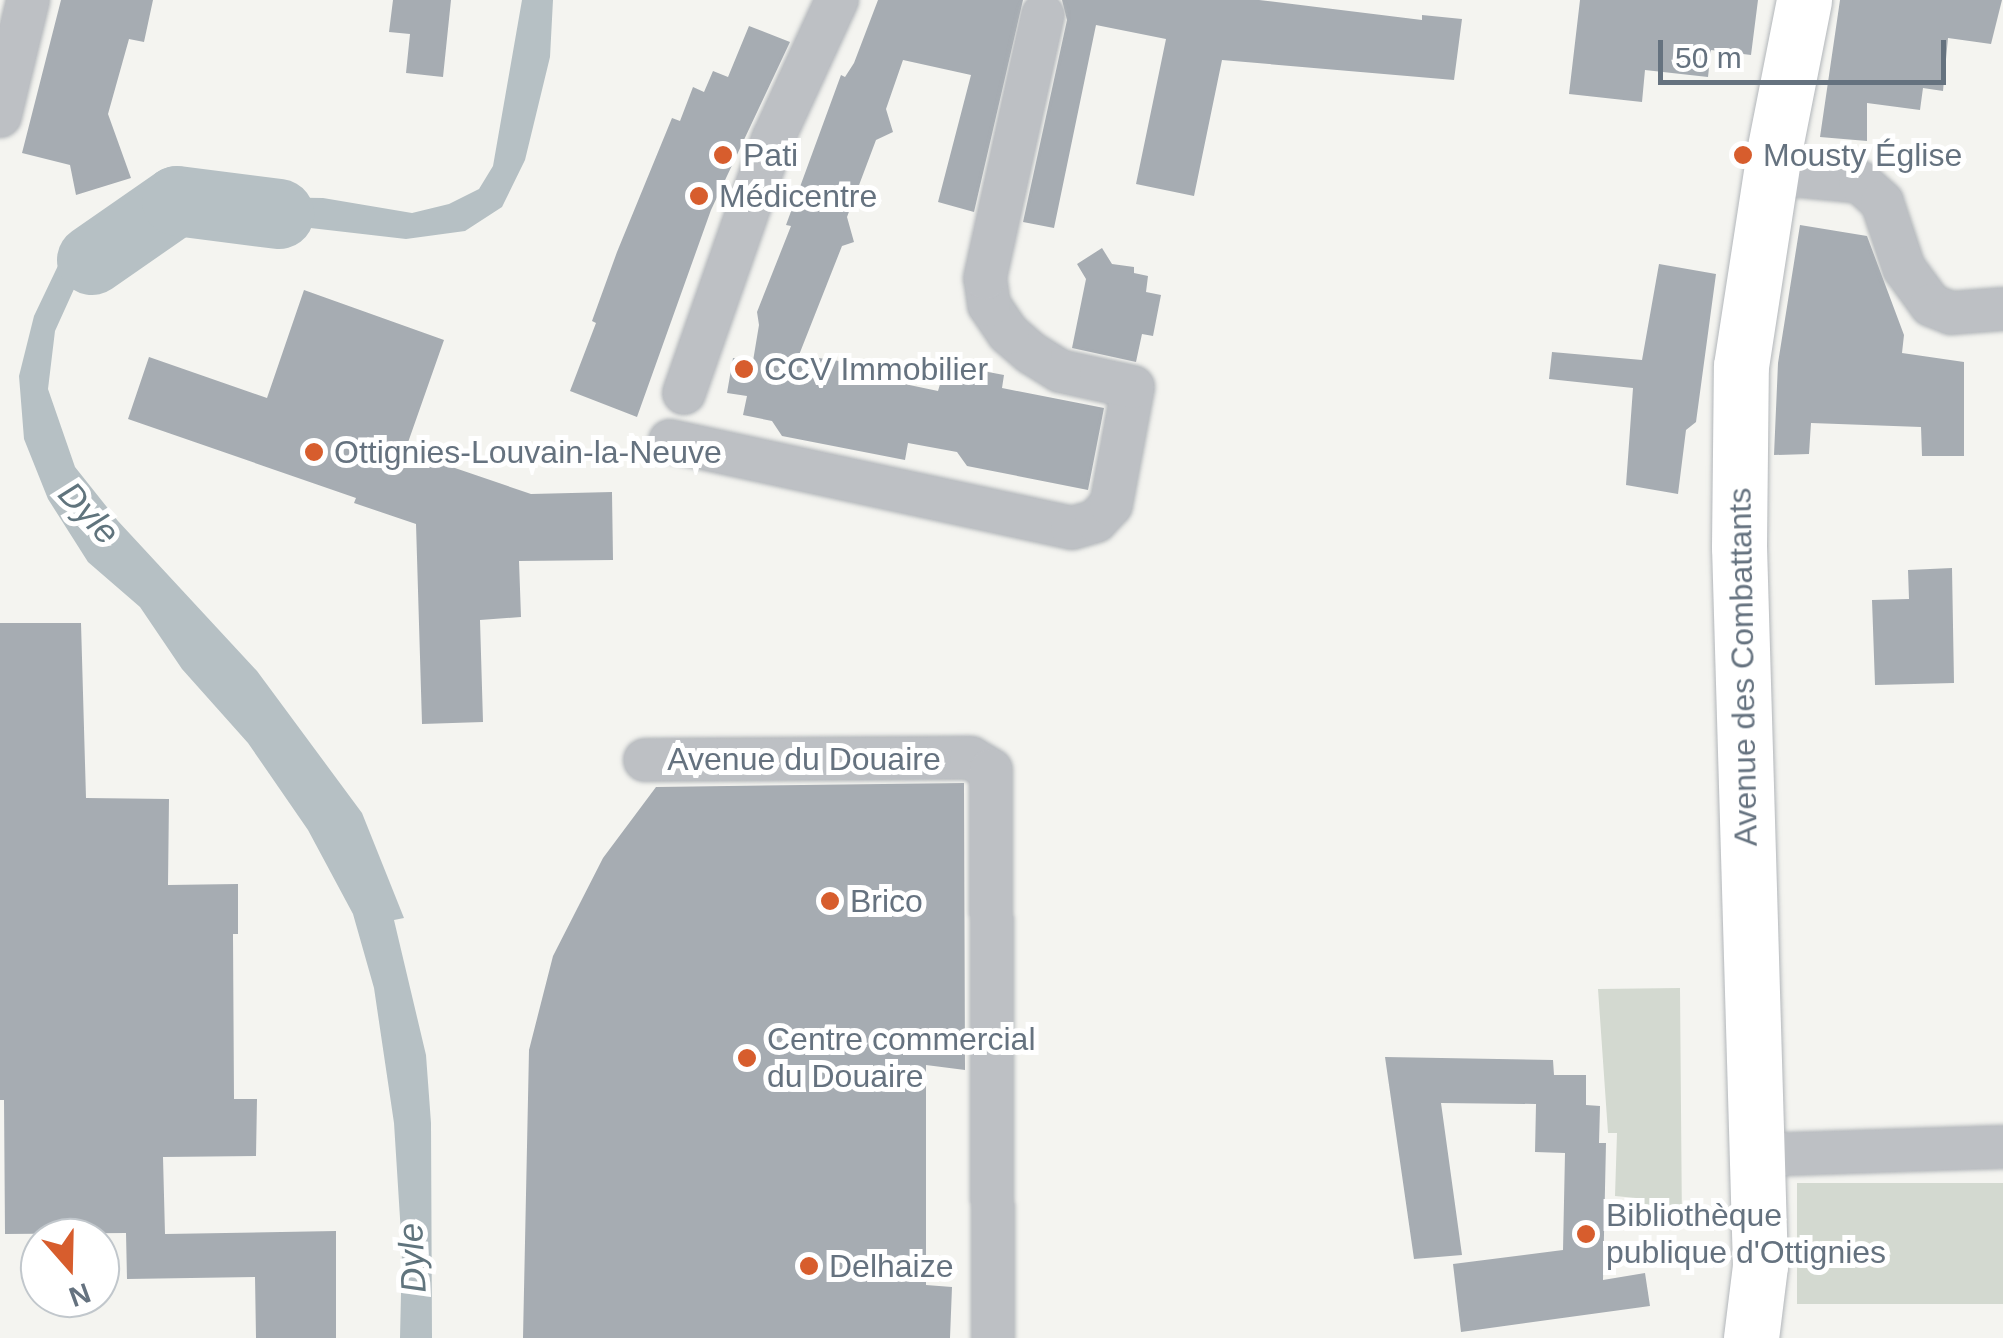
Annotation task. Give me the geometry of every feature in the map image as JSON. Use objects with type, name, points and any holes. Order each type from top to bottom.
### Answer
[{"type":"main road","name":"Avenue des Combattants","points":[[1751,1338],[1760,1266],[1739,546],[1741,384],[1770,173],[1804,0]]},
{"type":"street","points":[[0,116],[28,0]]},
{"type":"street","points":[[684,393],[773,139],[837,0]]},
{"type":"street","points":[[670,440],[1072,528],[1096,520],[1111,506],[1133,387],[1060,371],[1008,333],[989,306],[985,278],[1044,15]]},
{"type":"street","points":[[1770,173],[1860,182],[1882,202],[1904,268],[1931,305],[1951,313],[2003,308]]},
{"type":"street","name":"Avenue du Douaire","points":[[646,760],[970,758],[991,770],[993,1338]]},
{"type":"street","points":[[1757,1156],[2003,1147]]},
{"type":"shaded area","points":[[1680,988],[1682,1228],[1637,1229],[1636,1198],[1615,1196],[1617,1133],[1608,1133],[1598,989]]},
{"type":"shaded area","points":[[1797,1183],[2003,1183],[2003,1304],[1797,1304]]},
{"type":"water","points":[[522,0],[553,0],[550,57],[525,160],[502,207],[465,231],[406,239],[216,217],[134,238],[79,278],[55,331],[48,389],[75,467],[118,521],[257,671],[362,813],[404,918],[394,920],[426,1055],[431,1123],[432,1338],[400,1338],[402,1250],[394,1123],[374,988],[353,914],[308,830],[248,743],[182,669],[140,607],[88,562],[48,499],[24,439],[19,376],[34,316],[65,251],[122,218],[200,196],[323,198],[412,213],[449,204],[479,189],[493,166]]},
{"type":"building","points":[[61,0],[153,0],[144,42],[129,39],[108,114],[131,178],[76,195],[70,165],[22,153]]},
{"type":"building","points":[[393,0],[451,0],[443,77],[406,73],[410,34],[389,32]]},
{"type":"building","points":[[878,0],[1023,0],[974,212],[938,202],[971,75],[903,60],[886,109],[893,132],[876,140],[847,217],[854,242],[842,246],[799,355],[859,364],[857,374],[938,391],[946,364],[1004,375],[1002,388],[1104,408],[1088,490],[967,466],[957,452],[908,443],[905,460],[782,436],[772,421],[743,415],[747,396],[727,393],[733,358],[753,361],[759,325],[757,312],[791,226],[786,225],[841,75],[845,77],[854,63]]},
{"type":"building","points":[[1062,0],[1259,0],[1422,20],[1422,15],[1462,19],[1454,80],[1222,60],[1194,196],[1136,184],[1166,39],[1096,25],[1054,228],[1023,222],[1067,20]]},
{"type":"building","points":[[1580,0],[1758,0],[1751,55],[1711,50],[1708,77],[1645,70],[1642,102],[1569,94]]},
{"type":"building","points":[[1840,0],[2002,0],[1991,44],[1948,38],[1943,91],[1923,88],[1920,110],[1867,103],[1867,141],[1820,137]]},
{"type":"building","points":[[749,26],[790,42],[711,210],[637,417],[570,391],[617,252],[672,118],[680,121],[693,87],[704,92],[713,71],[728,77]]},
{"type":"building","points":[[1800,225],[1867,236],[1904,335],[1902,353],[1964,362],[1964,456],[1922,456],[1921,427],[1811,423],[1809,454],[1774,455],[1778,363]]},
{"type":"building","points":[[1102,248],[1112,264],[1134,267],[1134,273],[1148,276],[1146,292],[1161,295],[1153,336],[1142,334],[1136,362],[1072,348],[1086,279],[1077,264]]},
{"type":"building","points":[[1659,264],[1716,274],[1696,422],[1686,430],[1678,494],[1626,485],[1633,388],[1549,379],[1552,352],[1642,360]]},
{"type":"building","points":[[304,290],[444,340],[405,451],[531,494],[612,492],[613,560],[519,561],[521,617],[480,620],[483,722],[422,724],[416,524],[354,503],[356,498],[128,419],[149,357],[267,398]]},
{"type":"building","points":[[1952,568],[1954,683],[1875,685],[1872,600],[1909,599],[1908,570]]},
{"type":"building","points":[[0,623],[81,623],[86,798],[169,799],[168,885],[238,884],[238,934],[233,934],[234,1099],[257,1099],[256,1156],[163,1157],[165,1234],[336,1231],[336,1338],[256,1338],[255,1277],[127,1279],[126,1233],[120,1233],[120,1218],[20,1218],[20,1234],[5,1234],[4,1100],[0,1100]]},
{"type":"building","name":"Centre commercial du Douaire","points":[[964,783],[965,1070],[926,1065],[926,1285],[952,1287],[950,1338],[523,1338],[529,1050],[553,956],[603,858],[656,787]]},
{"type":"building","points":[[1385,1057],[1553,1060],[1554,1075],[1586,1075],[1586,1105],[1600,1106],[1599,1143],[1606,1143],[1603,1280],[1645,1273],[1650,1306],[1461,1332],[1453,1264],[1563,1250],[1565,1153],[1535,1152],[1536,1104],[1441,1103],[1462,1255],[1414,1259]]},
{"type":"waterway","name":"Dyle","points":[[92,260],[177,201],[279,214]]},
{"type":"place","name":"Pati","points":[[723,155]]},
{"type":"place","name":"Mousty Église","points":[[1743,155]]},
{"type":"place","name":"Médicentre","points":[[699,196]]},
{"type":"place","name":"CCV Immobilier","points":[[744,369]]},
{"type":"place","name":"Ottignies-Louvain-la-Neuve","points":[[314,452]]},
{"type":"place","name":"Brico","points":[[830,901]]},
{"type":"place","name":"Centre commercial du Douaire","points":[[747,1058]]},
{"type":"place","name":"Bibliothèque publique d'Ottignies","points":[[1586,1234]]},
{"type":"place","name":"Delhaize","points":[[809,1266]]}]
